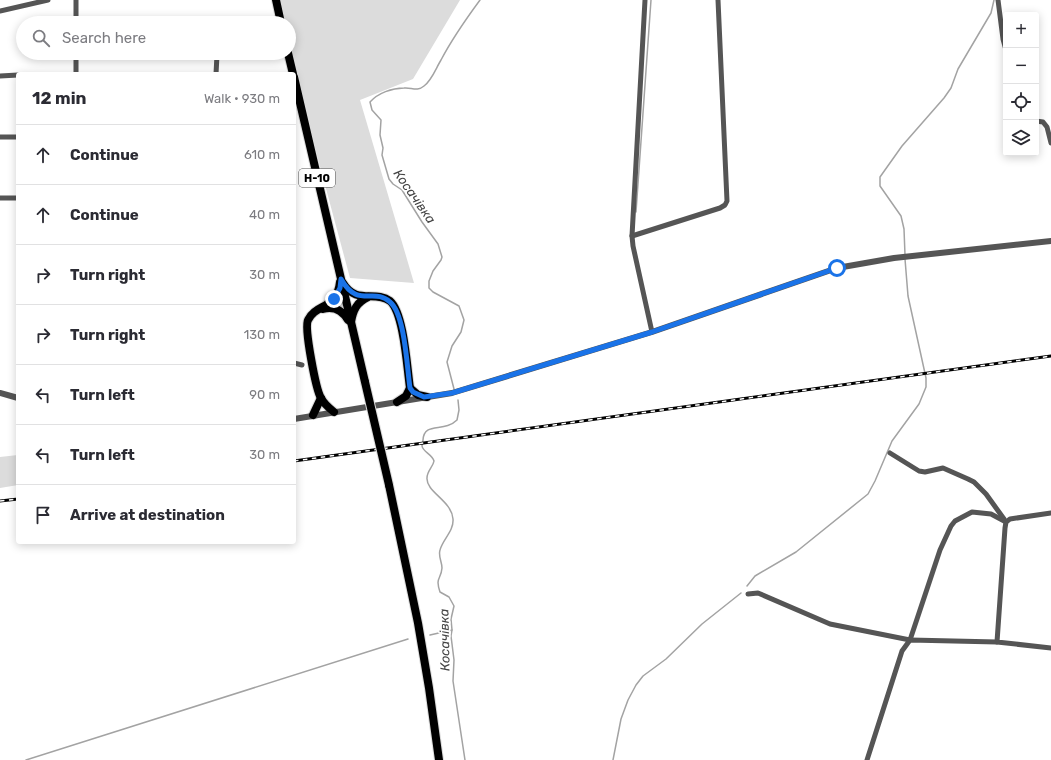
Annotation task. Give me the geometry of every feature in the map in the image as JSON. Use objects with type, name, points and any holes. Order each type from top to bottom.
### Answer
[{"type":"main road","points":[[276,0],[279,16]]},
{"type":"main road","points":[[290,60],[293,72]]},
{"type":"main road","name":"Н-10","points":[[296,86],[389,485],[418,622],[439,760]]},
{"type":"main road","points":[[341,279],[351,293],[357,296],[384,298],[389,300],[396,309],[401,321],[410,388],[418,395],[427,397]]},
{"type":"main road","points":[[334,412],[321,398],[308,337],[307,325],[308,319],[315,312],[329,304],[334,299],[340,288],[341,279]]},
{"type":"main road","points":[[351,325],[352,314],[358,303],[369,296]]},
{"type":"main road","points":[[315,312],[332,308],[337,309],[346,316],[351,325]]},
{"type":"main road","points":[[397,402],[406,396],[410,388]]},
{"type":"main road","points":[[313,415],[321,398]]},
{"type":"street","points":[[0,11],[48,0]]},
{"type":"street","points":[[76,0],[76,16]]},
{"type":"street","points":[[645,0],[632,246],[652,332]]},
{"type":"street","points":[[632,236],[720,208],[725,205],[727,201],[718,0]]},
{"type":"street","points":[[998,0],[1005,48]]},
{"type":"street","points":[[76,60],[76,72]]},
{"type":"street","points":[[216,72],[217,60]]},
{"type":"street","points":[[0,76],[16,75]]},
{"type":"street","points":[[1039,121],[1043,122],[1047,127],[1051,143]]},
{"type":"street","points":[[0,137],[16,137]]},
{"type":"street","points":[[0,198],[16,198]]},
{"type":"street","points":[[296,419],[452,393],[652,332],[837,268],[905,256],[1051,241]]},
{"type":"street","points":[[296,364],[302,365]]},
{"type":"street","points":[[0,393],[16,397]]},
{"type":"street","points":[[890,453],[918,471],[925,472],[943,468],[974,482],[986,494],[1006,522],[997,642]]},
{"type":"street","points":[[867,760],[902,651],[910,640],[937,556],[951,526],[972,512],[991,514],[1006,522]]},
{"type":"street","points":[[1006,522],[1010,519],[1051,513]]},
{"type":"street","points":[[748,594],[758,593],[830,624],[910,640],[997,642],[1051,648]]},
{"type":"shaded area","points":[[275,0],[460,0],[413,79],[360,100],[414,283],[350,278],[296,77],[296,72],[295,72],[291,60],[296,60],[296,16],[279,16]]},
{"type":"shaded area","points":[[16,455],[16,485],[0,488],[0,457]]},
{"type":"waterway","name":"Косачівка","points":[[454,389],[447,362],[452,346],[461,332],[464,320],[459,306],[433,292],[429,288],[429,281],[433,271],[442,257],[438,244],[402,190],[393,184],[389,179],[382,155],[383,148],[380,135],[381,120],[372,110],[370,102],[377,96],[390,90],[399,88],[419,89],[427,83],[432,77],[454,37],[480,0]]},
{"type":"waterway","points":[[636,212],[651,0]]},
{"type":"waterway","points":[[905,255],[904,229],[901,216],[880,186],[880,177],[902,146],[951,88],[958,69],[991,13],[994,0]]},
{"type":"waterway","points":[[747,586],[755,576],[796,552],[868,494],[892,441],[919,404],[926,387],[926,378],[908,296],[905,259]]},
{"type":"waterway","name":"Косачівка","points":[[458,400],[459,410],[457,420],[452,424],[427,431],[424,434],[422,446],[434,461],[427,476],[430,488],[448,507],[452,513],[453,519],[452,527],[443,542],[439,554],[442,568],[438,584],[440,592],[449,597],[454,606],[451,619],[451,636],[454,660],[453,681],[465,760]]},
{"type":"waterway","points":[[613,760],[621,719],[628,700],[636,685],[643,676],[666,659],[702,624],[741,593]]},
{"type":"waterway","points":[[430,635],[452,630]]},
{"type":"waterway","points":[[26,760],[408,639]]},
{"type":"railway","points":[[296,461],[1051,356]]},
{"type":"railway","points":[[0,501],[16,499]]},
{"type":"route","points":[[334,299],[340,288],[341,279],[346,288],[357,296],[384,298],[389,300],[396,309],[401,321],[410,388],[418,395],[427,397],[452,393],[497,380],[652,332],[837,268]]}]
